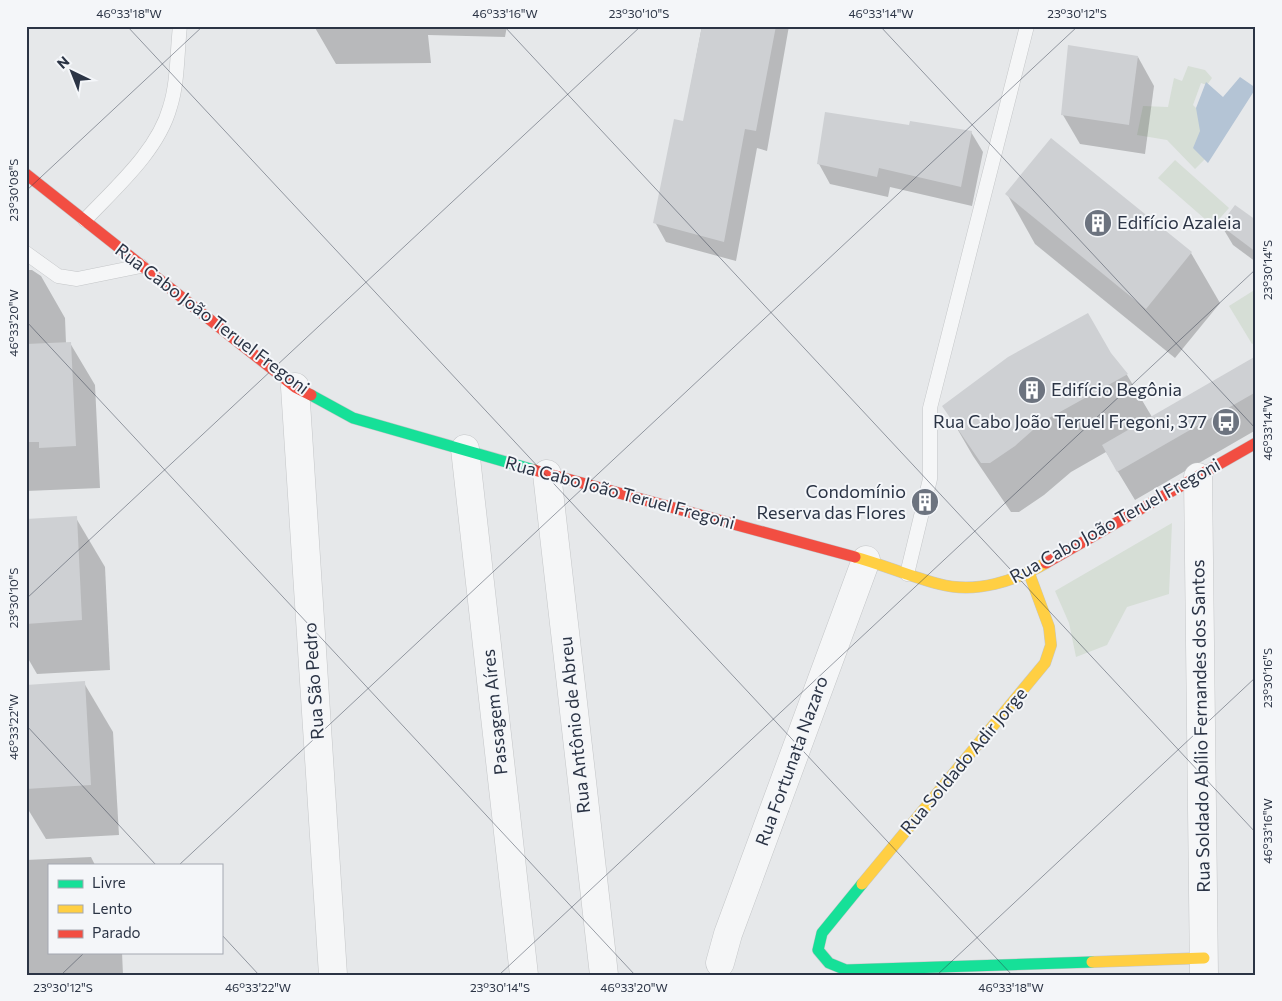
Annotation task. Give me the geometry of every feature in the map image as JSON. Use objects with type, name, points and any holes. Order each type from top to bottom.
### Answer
[{"type":"street","name":"Rua Cabo João Teruel Fregoni","points":[[26,174],[295,387],[353,418],[547,474],[866,560],[940,585],[969,587],[1008,582],[1029,573],[1256,444]]},
{"type":"street","name":"Rua São Pedro","points":[[295,387],[333,975]]},
{"type":"street","name":"Passagem Aíres","points":[[465,449],[524,975]]},
{"type":"street","name":"Rua Antônio de Abreu","points":[[547,474],[604,975]]},
{"type":"street","name":"Rua Soldado Abílio Fernandes dos Santos","points":[[1198,477],[1204,966]]},
{"type":"street","name":"Rua Fortunata Nazaro","points":[[720,963],[728,934],[866,560]]},
{"type":"street","name":"Rua Soldado Adir Jorge","points":[[1029,573],[1049,627],[1051,645],[1045,663],[822,933],[818,950],[829,963],[846,970],[1204,966]]},
{"type":"lane","points":[[85,220],[142,156],[164,126],[171,105],[180,26]]},
{"type":"lane","points":[[907,574],[930,479],[930,408],[1027,26]]},
{"type":"lane","points":[[26,253],[58,276],[77,279],[142,266]]},
{"type":"shaded area","points":[[1188,66],[1205,70],[1212,78],[1207,85],[1201,83],[1193,105],[1198,110],[1205,159],[1195,169],[1167,140],[1137,135],[1143,106],[1168,107],[1174,78],[1182,81]]},
{"type":"shaded area","points":[[1175,160],[1229,208],[1213,226],[1158,178]]},
{"type":"shaded area","points":[[1256,289],[1256,342],[1252,344],[1229,306]]},
{"type":"shaded area","points":[[1172,523],[1169,594],[1127,607],[1107,645],[1076,657],[1069,623],[1055,591]]},
{"type":"water","points":[[1240,77],[1256,88],[1208,163],[1193,148],[1200,131],[1196,108],[1206,82],[1223,97]]},
{"type":"building","points":[[702,26],[776,26],[756,131],[745,129],[724,242],[653,223],[674,119],[683,121]]},
{"type":"building","points":[[1068,45],[1138,56],[1129,125],[1061,115]]},
{"type":"building","points":[[825,112],[909,125],[910,121],[972,131],[961,187],[879,168],[877,177],[817,164]]},
{"type":"building","name":"Edifício Azaleia","points":[[1051,138],[1192,252],[1146,309],[1005,194]]},
{"type":"building","points":[[1235,205],[1256,220],[1256,252],[1220,225]]},
{"type":"building","name":"Edifício Begônia","points":[[1088,313],[1111,353],[1128,374],[1042,422],[1015,446],[990,463],[981,463],[942,406],[1008,357]]},
{"type":"building","points":[[71,342],[76,446],[39,448],[39,442],[26,442],[26,344]]},
{"type":"building","points":[[1256,356],[1256,392],[1117,472],[1102,445]]},
{"type":"building","points":[[77,516],[82,620],[26,624],[26,519]]},
{"type":"building","points":[[85,681],[91,785],[26,789],[26,685]]},
{"type":"traffic: fast","points":[[311,395],[353,418],[534,470]]},
{"type":"traffic: fast","points":[[862,884],[822,933],[818,950],[829,963],[846,970],[1092,962]]},
{"type":"traffic: slow","points":[[855,557],[953,587],[995,584],[1021,575],[1046,563]]},
{"type":"traffic: slow","points":[[862,884],[1045,663],[1051,645],[1049,627],[1029,573]]},
{"type":"traffic: slow","points":[[1092,962],[1204,958]]},
{"type":"traffic: jam","points":[[26,174],[295,387],[311,395]]},
{"type":"traffic: jam","points":[[1046,563],[1256,443]]},
{"type":"traffic: jam","points":[[534,470],[855,557]]},
{"type":"place","name":"Edifício Azaleia","points":[[1098,223]]},
{"type":"place","name":"Edifício Begônia","points":[[1032,390]]},
{"type":"place","name":"Rua Cabo João Teruel Fregoni, 377","points":[[1226,422]]},
{"type":"place","name":"Condomínio Reserva das Flores","points":[[925,502]]}]
